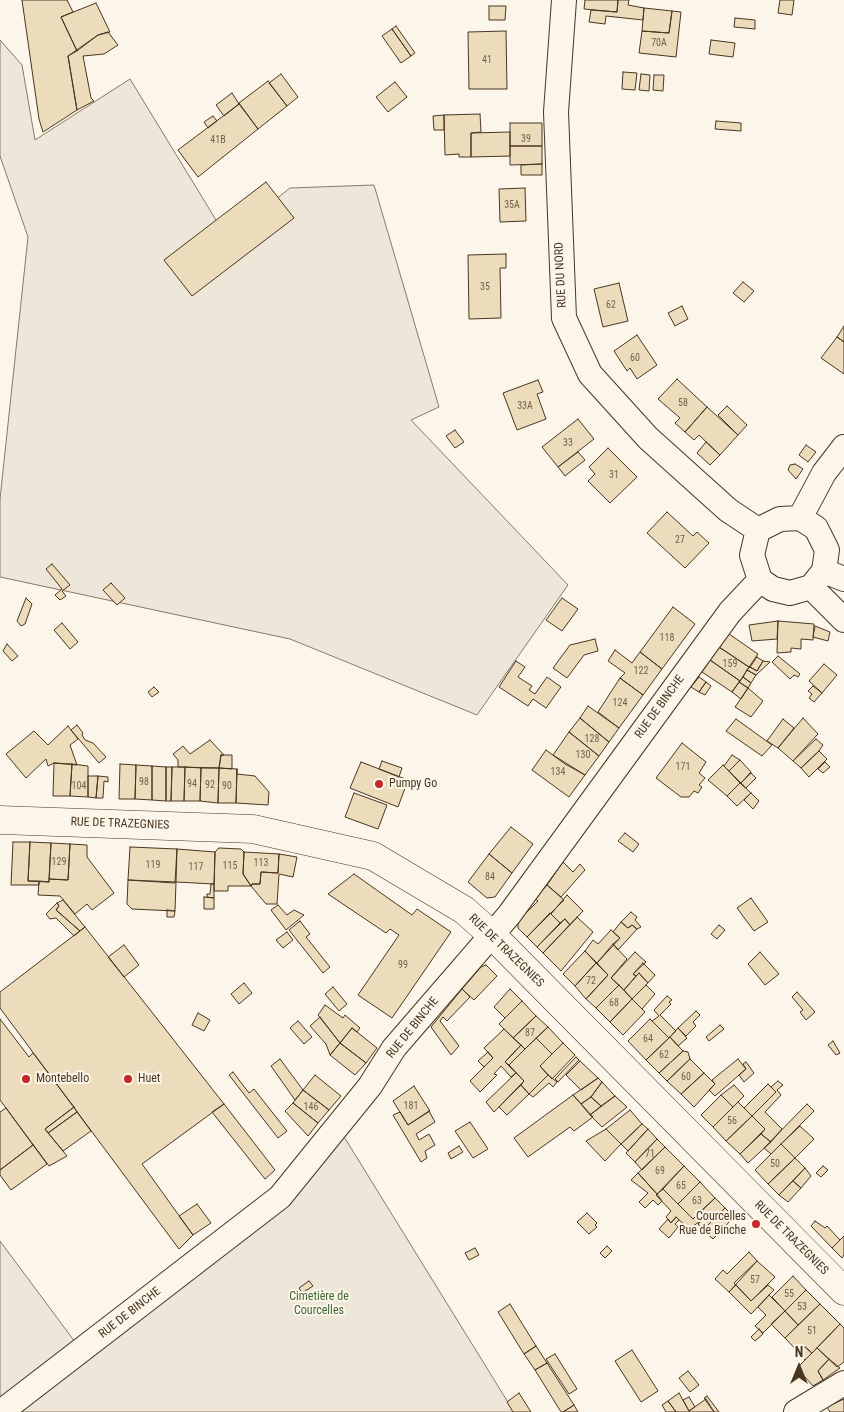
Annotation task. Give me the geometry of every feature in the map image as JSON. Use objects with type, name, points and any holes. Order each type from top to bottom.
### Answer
[{"type":"main road","name":"RUE DE TRAZEGNIES","points":[[0,820],[253,829],[373,856],[464,910],[492,935],[844,1292]]},
{"type":"street","name":"RUE DU NORD","points":[[564,0],[556,112],[564,318],[590,374],[648,438],[728,510],[758,530]]},
{"type":"street","points":[[800,518],[824,474],[844,446]]},
{"type":"street","points":[[826,579],[790,593],[773,589],[760,580],[752,555],[758,530],[780,519],[800,518],[816,528],[827,550],[826,579],[844,620]]},
{"type":"street","name":"RUE DE BINCHE","points":[[1,1412],[280,1197],[370,1086],[394,1048],[492,935],[730,612],[760,580]]},
{"type":"street","points":[[796,1412],[844,1383]]},
{"type":"green space","points":[[0,40],[22,65],[35,140],[130,79],[227,238],[290,188],[374,185],[439,407],[411,420],[568,585],[477,715],[290,639],[0,577],[0,499],[28,237],[0,156]]},
{"type":"green space","name":"Cimetière de Courcelles","points":[[338,1127],[514,1412],[0,1412],[0,1241],[81,1350],[280,1197]]},
{"type":"building","points":[[22,0],[67,0],[73,12],[61,17],[77,51],[68,56],[77,110],[43,132],[39,119]]},
{"type":"building","points":[[585,0],[618,0],[617,12],[584,9]]},
{"type":"building","points":[[618,0],[629,0],[628,5],[644,8],[643,20],[606,16],[605,24],[589,22],[591,10],[617,12]]},
{"type":"building","points":[[780,0],[794,0],[792,15],[778,13]]},
{"type":"building","points":[[96,3],[110,32],[98,35],[77,51],[61,17]]},
{"type":"building","points":[[489,6],[506,6],[505,20],[489,20]]},
{"type":"building","points":[[644,8],[672,11],[669,33],[642,31]]},
{"type":"building","points":[[672,11],[681,12],[676,57],[639,53],[642,31],[669,33]]},
{"type":"building","points":[[735,18],[755,20],[755,29],[734,27]]},
{"type":"building","points":[[396,26],[415,53],[411,56],[392,29]]},
{"type":"building","points":[[392,29],[411,56],[401,63],[382,36]]},
{"type":"building","points":[[506,31],[507,89],[469,89],[468,32]]},
{"type":"building","points":[[108,32],[118,45],[104,54],[83,56],[91,98],[94,101],[77,110],[68,56],[98,35]]},
{"type":"building","points":[[711,40],[735,43],[733,57],[709,54]]},
{"type":"building","points":[[623,72],[637,73],[635,90],[622,89]]},
{"type":"building","points":[[281,74],[298,97],[287,106],[269,83]]},
{"type":"building","points":[[641,74],[650,75],[649,91],[639,90]]},
{"type":"building","points":[[654,75],[664,75],[663,91],[653,90]]},
{"type":"building","points":[[268,81],[287,106],[258,129],[239,103]]},
{"type":"building","points":[[395,82],[407,97],[388,112],[376,97]]},
{"type":"building","points":[[232,93],[239,104],[224,116],[216,105]]},
{"type":"building","points":[[239,104],[258,129],[198,177],[178,150]]},
{"type":"building","points":[[480,114],[481,132],[471,133],[471,157],[459,157],[459,154],[445,155],[444,115]]},
{"type":"building","points":[[444,115],[444,130],[434,130],[433,116]]},
{"type":"building","points":[[213,116],[217,121],[208,128],[204,122]]},
{"type":"building","points":[[716,121],[741,123],[741,131],[715,129]]},
{"type":"building","points":[[510,123],[542,123],[542,146],[510,146]]},
{"type":"building","points":[[510,132],[510,156],[471,157],[471,133]]},
{"type":"building","points":[[510,146],[542,146],[542,164],[510,165]]},
{"type":"building","points":[[542,164],[542,175],[521,175],[521,165]]},
{"type":"building","points":[[266,182],[294,218],[192,296],[164,260]]},
{"type":"building","points":[[525,188],[526,221],[500,222],[499,189]]},
{"type":"building","points":[[506,254],[506,268],[500,268],[501,318],[469,319],[468,255]]},
{"type":"building","points":[[743,282],[754,291],[744,302],[733,293]]},
{"type":"building","points":[[619,283],[628,321],[603,327],[594,289]]},
{"type":"building","points":[[682,306],[688,319],[675,326],[668,313]]},
{"type":"building","points":[[844,326],[844,342],[837,337]]},
{"type":"building","points":[[637,335],[657,365],[637,379],[630,368],[627,371],[614,351]]},
{"type":"building","points":[[837,337],[844,342],[844,374],[821,358]]},
{"type":"building","points":[[677,379],[707,407],[685,432],[675,423],[680,418],[658,399]]},
{"type":"building","points":[[538,380],[543,392],[537,394],[546,419],[517,430],[503,393]]},
{"type":"building","points":[[727,406],[747,425],[738,435],[718,415]]},
{"type":"building","points":[[707,407],[738,435],[720,455],[699,435],[694,440],[685,432]]},
{"type":"building","points":[[578,419],[594,439],[558,467],[542,447]]},
{"type":"building","points":[[455,430],[464,442],[455,448],[446,436]]},
{"type":"building","points":[[706,442],[720,455],[710,465],[697,453]]},
{"type":"building","points":[[806,445],[816,452],[808,462],[799,455]]},
{"type":"building","points":[[608,448],[637,477],[610,503],[588,481],[595,474],[589,467]]},
{"type":"building","points":[[578,452],[585,460],[565,476],[558,467]]},
{"type":"building","points":[[795,464],[803,469],[796,479],[788,470],[790,465]]},
{"type":"building","points":[[667,512],[693,536],[697,532],[709,543],[685,568],[647,533]]},
{"type":"building","points":[[52,564],[70,585],[62,591],[66,596],[60,600],[55,595],[62,589],[46,569]]},
{"type":"building","points":[[111,583],[125,598],[117,605],[103,590]]},
{"type":"building","points":[[26,598],[32,604],[25,624],[21,626],[17,621]]},
{"type":"building","points":[[562,598],[578,609],[562,631],[546,620]]},
{"type":"building","points":[[673,607],[695,624],[662,669],[640,652]]},
{"type":"building","points":[[778,621],[814,624],[813,640],[801,639],[801,649],[791,648],[791,652],[777,653]]},
{"type":"building","points":[[778,621],[777,639],[752,641],[749,625]]},
{"type":"building","points":[[62,623],[78,642],[70,649],[54,630]]},
{"type":"building","points":[[815,626],[830,632],[828,641],[813,637]]},
{"type":"building","points":[[729,634],[758,654],[749,667],[719,647]]},
{"type":"building","points":[[595,639],[598,651],[584,655],[567,678],[553,668],[570,645]]},
{"type":"building","points":[[7,644],[18,656],[12,661],[3,651]]},
{"type":"building","points":[[719,647],[749,667],[740,681],[710,660]]},
{"type":"building","points":[[615,650],[632,663],[640,652],[662,669],[643,695],[620,678],[625,673],[608,661]]},
{"type":"building","points":[[778,656],[800,674],[798,677],[794,675],[790,679],[772,662]]},
{"type":"building","points":[[757,657],[763,661],[757,671],[750,667]]},
{"type":"building","points":[[710,660],[740,681],[732,692],[702,672]]},
{"type":"building","points":[[516,661],[525,667],[518,677],[532,686],[529,690],[535,694],[547,677],[561,687],[546,708],[533,699],[528,706],[499,687]]},
{"type":"building","points":[[763,661],[770,662],[756,675],[747,670],[750,667],[757,671]]},
{"type":"building","points":[[824,664],[837,675],[822,693],[809,681]]},
{"type":"building","points":[[747,670],[756,675],[751,683],[743,677]]},
{"type":"building","points":[[699,677],[706,682],[699,692],[691,687]]},
{"type":"building","points":[[743,677],[751,683],[748,688],[739,682]]},
{"type":"building","points":[[620,678],[643,695],[619,728],[598,712]]},
{"type":"building","points":[[706,682],[711,686],[705,695],[699,692]]},
{"type":"building","points":[[739,682],[748,688],[741,699],[732,692]]},
{"type":"building","points":[[813,686],[822,693],[814,702],[809,698],[812,694],[808,691]]},
{"type":"building","points":[[154,687],[159,692],[152,697],[148,692]]},
{"type":"building","points":[[748,688],[763,701],[751,717],[735,707]]},
{"type":"building","points":[[588,706],[619,728],[609,742],[580,718]]},
{"type":"building","points":[[580,718],[609,742],[599,756],[569,732]]},
{"type":"building","points":[[803,718],[818,734],[793,761],[778,748]]},
{"type":"building","points":[[736,719],[772,745],[762,756],[726,731]]},
{"type":"building","points":[[783,719],[794,728],[778,748],[767,741]]},
{"type":"building","points":[[77,725],[83,733],[82,735],[85,740],[93,743],[106,757],[99,763],[71,730]]},
{"type":"building","points":[[68,726],[78,739],[70,745],[77,765],[54,763],[48,766],[46,759],[26,778],[6,754],[34,731],[48,745]]},
{"type":"building","points":[[569,732],[599,756],[585,775],[553,755]]},
{"type":"building","points":[[816,739],[823,745],[801,768],[793,761]]},
{"type":"building","points":[[210,740],[224,755],[221,755],[219,768],[178,767],[178,760],[173,754],[183,746],[190,754]]},
{"type":"building","points":[[682,743],[706,762],[699,773],[705,778],[699,785],[702,787],[698,793],[694,791],[689,797],[681,797],[656,778]]},
{"type":"building","points":[[546,750],[565,764],[585,775],[569,797],[532,770]]},
{"type":"building","points":[[819,751],[827,759],[809,777],[801,768]]},
{"type":"building","points":[[221,755],[232,755],[232,769],[219,768]]},
{"type":"building","points":[[732,755],[740,760],[729,771],[724,766]]},
{"type":"building","points":[[740,760],[751,772],[741,783],[729,771]]},
{"type":"building","points":[[382,761],[402,768],[399,777],[379,769]]},
{"type":"building","name":"Pumpy Go","points":[[361,762],[408,780],[398,807],[350,788]]},
{"type":"building","points":[[825,762],[830,767],[823,773],[818,769]]},
{"type":"building","points":[[54,763],[72,764],[70,796],[53,796]]},
{"type":"building","points":[[72,764],[88,766],[88,797],[70,796]]},
{"type":"building","points":[[120,764],[136,765],[135,799],[119,799]]},
{"type":"building","points":[[136,765],[152,766],[152,800],[135,799]]},
{"type":"building","points":[[723,765],[740,783],[727,796],[708,780]]},
{"type":"building","points":[[152,766],[166,767],[166,801],[152,800]]},
{"type":"building","points":[[166,767],[172,767],[171,801],[166,801]]},
{"type":"building","points":[[172,767],[185,767],[184,801],[171,801]]},
{"type":"building","points":[[185,767],[201,768],[200,801],[184,801]]},
{"type":"building","points":[[201,768],[219,768],[218,803],[200,801]]},
{"type":"building","points":[[219,768],[237,769],[236,803],[218,803]]},
{"type":"building","points":[[237,769],[237,774],[255,776],[269,792],[268,805],[236,803]]},
{"type":"building","points":[[751,773],[756,778],[746,788],[741,783]]},
{"type":"building","points":[[88,776],[98,776],[96,798],[88,797]]},
{"type":"building","points":[[98,776],[108,777],[108,782],[104,781],[103,798],[96,798]]},
{"type":"building","points":[[740,783],[751,793],[737,806],[727,796]]},
{"type":"building","points":[[354,793],[387,805],[378,829],[345,817]]},
{"type":"building","points":[[751,793],[759,801],[753,809],[744,800]]},
{"type":"building","points":[[511,827],[533,844],[512,873],[489,854]]},
{"type":"building","points":[[625,833],[639,844],[633,852],[618,841]]},
{"type":"building","points":[[13,842],[30,842],[28,881],[39,881],[39,885],[11,885]]},
{"type":"building","points":[[30,842],[51,843],[49,882],[28,881]]},
{"type":"building","points":[[51,843],[70,844],[68,880],[49,879]]},
{"type":"building","points":[[70,844],[87,845],[87,857],[114,893],[92,910],[87,904],[75,914],[60,896],[38,895],[39,881],[49,882],[49,879],[68,880]]},
{"type":"building","points":[[130,847],[177,849],[175,883],[128,880]]},
{"type":"building","points":[[219,848],[241,849],[244,852],[243,874],[251,886],[228,886],[228,891],[214,891],[215,852]]},
{"type":"building","points":[[177,849],[215,852],[214,884],[176,882]]},
{"type":"building","points":[[244,852],[279,854],[278,873],[261,872],[260,884],[252,884],[251,886],[243,874]]},
{"type":"building","points":[[279,854],[297,857],[293,877],[279,874],[277,904],[266,904],[251,886],[252,884],[260,884],[261,872],[278,873]]},
{"type":"building","points":[[489,854],[512,873],[495,897],[487,898],[468,882]]},
{"type":"building","points":[[563,862],[573,872],[580,864],[585,870],[561,897],[547,885]]},
{"type":"building","points":[[354,874],[412,915],[417,909],[451,932],[392,1018],[358,995],[399,935],[390,929],[386,933],[328,894]]},
{"type":"building","points":[[128,880],[176,882],[175,911],[132,909],[127,904]]},
{"type":"building","points":[[211,884],[214,884],[214,898],[207,897],[207,894],[210,894]]},
{"type":"building","points":[[547,885],[564,900],[527,937],[518,928],[518,921],[538,901],[535,899]]},
{"type":"building","points":[[567,895],[583,911],[570,925],[565,919],[560,923],[551,914]]},
{"type":"building","points":[[204,897],[214,898],[214,909],[204,909]]},
{"type":"building","points":[[751,898],[768,922],[754,931],[737,908]]},
{"type":"building","points":[[63,900],[85,927],[80,931],[56,910],[59,906],[57,903]]},
{"type":"building","points":[[57,903],[59,906],[56,910],[80,931],[74,936],[56,918],[50,919],[46,914]]},
{"type":"building","points":[[278,905],[287,915],[294,910],[304,915],[286,930],[271,910]]},
{"type":"building","points":[[167,910],[175,911],[174,917],[167,917]]},
{"type":"building","points":[[631,912],[637,917],[635,920],[641,927],[637,929],[632,925],[628,928],[621,922]]},
{"type":"building","points":[[550,913],[560,923],[537,947],[527,937]]},
{"type":"building","points":[[577,917],[593,932],[561,971],[543,953]]},
{"type":"building","points":[[565,919],[570,925],[543,953],[537,947]]},
{"type":"building","points":[[300,921],[310,934],[306,937],[330,967],[323,973],[289,930]]},
{"type":"building","points":[[621,922],[628,928],[632,925],[637,929],[618,950],[613,944],[620,938],[613,932]]},
{"type":"building","points":[[719,925],[725,930],[717,939],[711,934]]},
{"type":"building","name":"Huet","points":[[85,927],[224,1104],[142,1164],[193,1235],[179,1249],[0,1008],[0,992]]},
{"type":"building","points":[[611,930],[620,938],[597,963],[585,951],[593,940],[598,944]]},
{"type":"building","points":[[287,932],[293,940],[283,948],[276,940]]},
{"type":"building","points":[[613,944],[627,959],[611,978],[619,985],[596,1008],[586,999],[608,975],[597,963]]},
{"type":"building","points":[[124,945],[139,965],[124,977],[108,957]]},
{"type":"building","points":[[585,951],[596,963],[575,986],[563,974]]},
{"type":"building","points":[[635,952],[646,962],[633,974],[636,976],[624,990],[611,978]]},
{"type":"building","points":[[760,952],[779,974],[765,985],[748,964]]},
{"type":"building","points":[[596,963],[608,975],[586,999],[575,986]]},
{"type":"building","points":[[643,963],[655,975],[648,983],[639,973],[636,976],[633,974]]},
{"type":"building","points":[[486,965],[497,976],[474,1000],[462,989],[481,967]]},
{"type":"building","points":[[639,973],[648,983],[632,999],[624,990]]},
{"type":"building","points":[[244,983],[252,993],[239,1004],[231,994]]},
{"type":"building","points":[[619,985],[632,999],[610,1022],[596,1008]]},
{"type":"building","points":[[646,985],[655,994],[642,1009],[632,999]]},
{"type":"building","points":[[333,987],[347,1004],[339,1011],[325,994]]},
{"type":"building","points":[[462,989],[470,997],[447,1021],[443,1017],[440,1021],[459,1046],[451,1055],[431,1027]]},
{"type":"building","points":[[510,989],[522,1001],[505,1018],[494,1007]]},
{"type":"building","points":[[797,992],[815,1012],[806,1020],[800,1012],[803,1010],[792,997]]},
{"type":"building","points":[[667,996],[672,1000],[669,1002],[671,1004],[660,1015],[676,1031],[669,1038],[652,1021],[659,1016],[654,1010]]},
{"type":"building","points":[[632,999],[645,1012],[623,1035],[610,1022]]},
{"type":"building","points":[[522,1001],[536,1016],[513,1038],[499,1024]]},
{"type":"building","points":[[325,1005],[343,1018],[345,1015],[360,1028],[357,1032],[352,1028],[340,1043],[318,1015]]},
{"type":"building","points":[[696,1011],[700,1015],[693,1022],[696,1026],[686,1036],[678,1028]]},
{"type":"building","points":[[198,1013],[210,1020],[204,1031],[192,1025]]},
{"type":"building","points":[[536,1016],[548,1027],[525,1049],[513,1038]]},
{"type":"building","points":[[320,1017],[340,1043],[330,1055],[326,1044],[310,1026]]},
{"type":"building","name":"Montebello","points":[[0,1019],[29,1057],[33,1053],[74,1107],[45,1129],[67,1156],[49,1166],[0,1100]]},
{"type":"building","points":[[650,1019],[669,1038],[646,1060],[628,1041]]},
{"type":"building","points":[[298,1021],[312,1037],[304,1044],[290,1028]]},
{"type":"building","points":[[720,1025],[724,1029],[709,1041],[706,1037]]},
{"type":"building","points":[[548,1027],[563,1043],[552,1054],[536,1038]]},
{"type":"building","points":[[352,1028],[377,1048],[366,1063],[340,1043]]},
{"type":"building","points":[[678,1028],[687,1038],[678,1046],[670,1037]]},
{"type":"building","points":[[504,1029],[521,1045],[505,1062],[516,1073],[511,1077],[501,1066],[494,1074],[497,1075],[480,1092],[470,1081],[493,1058],[484,1048]]},
{"type":"building","points":[[670,1037],[683,1051],[659,1073],[646,1060]]},
{"type":"building","points":[[536,1038],[552,1054],[540,1066],[548,1075],[529,1094],[521,1085],[524,1081],[509,1065]]},
{"type":"building","points":[[833,1041],[840,1053],[836,1055],[828,1045]]},
{"type":"building","points":[[340,1043],[366,1063],[355,1075],[330,1055]]},
{"type":"building","points":[[563,1043],[575,1055],[552,1079],[540,1066]]},
{"type":"building","points":[[521,1045],[525,1049],[509,1065],[505,1062]]},
{"type":"building","points":[[683,1051],[688,1052],[690,1059],[667,1081],[659,1073]]},
{"type":"building","points":[[488,1052],[493,1058],[484,1067],[478,1061]]},
{"type":"building","points":[[576,1057],[579,1060],[558,1082],[555,1079]]},
{"type":"building","points":[[280,1059],[303,1090],[295,1100],[271,1066]]},
{"type":"building","points":[[690,1059],[704,1073],[681,1094],[667,1081]]},
{"type":"building","points":[[738,1059],[746,1069],[715,1096],[709,1090],[715,1084],[712,1080]]},
{"type":"building","points":[[580,1061],[598,1078],[581,1090],[566,1075]]},
{"type":"building","points":[[746,1062],[754,1073],[744,1082],[739,1075],[746,1069],[743,1064]]},
{"type":"building","points":[[233,1072],[249,1093],[254,1089],[287,1131],[278,1138],[229,1075]]},
{"type":"building","points":[[516,1073],[524,1081],[494,1112],[486,1102]]},
{"type":"building","points":[[704,1073],[715,1084],[694,1107],[681,1094]]},
{"type":"building","points":[[315,1075],[341,1096],[329,1110],[303,1090]]},
{"type":"building","points":[[548,1075],[557,1082],[553,1087],[549,1083],[533,1097],[529,1094]]},
{"type":"building","points":[[598,1078],[602,1082],[591,1097],[581,1104],[573,1095]]},
{"type":"building","points":[[778,1081],[783,1085],[777,1090],[781,1095],[765,1112],[782,1129],[771,1142],[761,1134],[765,1129],[752,1116],[776,1092],[771,1087]]},
{"type":"building","points":[[602,1082],[615,1096],[601,1106],[591,1097]]},
{"type":"building","points":[[768,1084],[776,1092],[752,1116],[744,1108]]},
{"type":"building","points":[[521,1085],[529,1094],[507,1115],[499,1107]]},
{"type":"building","points":[[734,1085],[744,1096],[733,1107],[721,1095]]},
{"type":"building","points":[[414,1086],[430,1111],[408,1125],[393,1101]]},
{"type":"building","points":[[303,1090],[329,1110],[318,1123],[293,1103]]},
{"type":"building","points":[[573,1095],[593,1117],[574,1131],[570,1127],[528,1157],[514,1138]]},
{"type":"building","points":[[721,1095],[733,1107],[713,1127],[701,1115]]},
{"type":"building","points":[[615,1096],[627,1107],[602,1127],[590,1115]]},
{"type":"building","points":[[591,1097],[601,1106],[590,1115],[581,1104]]},
{"type":"building","points":[[738,1102],[752,1116],[726,1141],[713,1127]]},
{"type":"building","points":[[293,1103],[318,1123],[308,1136],[285,1111]]},
{"type":"building","points":[[224,1104],[275,1170],[265,1179],[212,1112]]},
{"type":"building","points":[[807,1104],[814,1111],[771,1154],[764,1148]]},
{"type":"building","points":[[74,1107],[77,1112],[48,1133],[45,1129]]},
{"type":"building","name":"Montebello","points":[[6,1108],[33,1145],[0,1170],[0,1112]]},
{"type":"building","points":[[630,1110],[642,1124],[621,1144],[606,1129]]},
{"type":"building","points":[[429,1111],[435,1122],[416,1134],[419,1140],[429,1134],[435,1145],[425,1151],[427,1158],[421,1162],[393,1115],[400,1112],[408,1125]]},
{"type":"building","points":[[77,1112],[91,1131],[63,1151],[48,1133]]},
{"type":"building","points":[[752,1116],[765,1129],[740,1154],[726,1141]]},
{"type":"building","points":[[470,1122],[488,1149],[473,1158],[455,1131]]},
{"type":"building","points":[[642,1124],[648,1129],[628,1151],[621,1144]]},
{"type":"building","points":[[800,1126],[814,1139],[795,1158],[781,1144]]},
{"type":"building","points":[[606,1129],[621,1144],[605,1161],[586,1141]]},
{"type":"building","points":[[648,1129],[657,1139],[635,1162],[626,1153]]},
{"type":"building","points":[[761,1134],[771,1142],[748,1163],[740,1154]]},
{"type":"building","points":[[657,1139],[665,1147],[642,1170],[635,1162]]},
{"type":"building","points":[[781,1144],[795,1158],[768,1184],[755,1170]]},
{"type":"building","points":[[33,1145],[47,1164],[11,1190],[0,1175],[0,1170]]},
{"type":"building","points":[[459,1146],[463,1152],[451,1159],[448,1153]]},
{"type":"building","points":[[665,1147],[684,1166],[657,1194],[638,1173]]},
{"type":"building","points":[[795,1158],[805,1168],[779,1195],[768,1184]]},
{"type":"building","points":[[684,1166],[700,1182],[678,1204],[663,1189]]},
{"type":"building","points":[[823,1166],[828,1170],[821,1177],[816,1173]]},
{"type":"building","points":[[805,1168],[811,1176],[801,1188],[793,1181]]},
{"type":"building","points":[[638,1173],[662,1201],[658,1205],[653,1200],[645,1208],[639,1202],[648,1193],[631,1180]]},
{"type":"building","points":[[793,1181],[801,1188],[788,1202],[779,1195]]},
{"type":"building","points":[[700,1182],[715,1198],[693,1219],[678,1204]]},
{"type":"building","points":[[663,1189],[693,1219],[697,1215],[703,1219],[689,1229],[676,1217],[671,1223],[666,1217],[671,1211],[656,1195]]},
{"type":"building","points":[[715,1198],[725,1208],[703,1230],[698,1224],[703,1219],[697,1215]]},
{"type":"building","points":[[197,1204],[211,1223],[193,1235],[179,1216]]},
{"type":"building","points":[[725,1208],[734,1217],[713,1239],[703,1230]]},
{"type":"building","points":[[587,1213],[597,1223],[595,1225],[597,1227],[589,1234],[577,1222]]},
{"type":"building","points":[[676,1217],[679,1220],[675,1224],[678,1227],[669,1238],[659,1229],[668,1219],[671,1223]]},
{"type":"building","points":[[815,1221],[825,1228],[827,1226],[840,1240],[832,1248],[811,1226]]},
{"type":"building","points":[[844,1236],[844,1255],[842,1258],[832,1248]]},
{"type":"building","points":[[607,1246],[612,1251],[605,1258],[600,1253]]},
{"type":"building","points":[[475,1248],[479,1255],[469,1260],[465,1253]]},
{"type":"building","points":[[749,1252],[757,1261],[729,1292],[715,1279],[723,1270],[727,1274]]},
{"type":"building","points":[[757,1261],[775,1277],[751,1301],[734,1283]]},
{"type":"building","points":[[793,1276],[806,1290],[785,1311],[772,1297]]},
{"type":"building","points":[[309,1281],[313,1286],[302,1293],[299,1288]]},
{"type":"building","points":[[736,1285],[751,1301],[768,1285],[774,1290],[751,1314],[729,1292]]},
{"type":"building","points":[[806,1290],[820,1304],[798,1325],[785,1311]]},
{"type":"building","points":[[769,1295],[785,1311],[763,1333],[755,1326],[766,1315],[758,1307]]},
{"type":"building","points":[[510,1304],[536,1346],[524,1354],[498,1312]]},
{"type":"building","points":[[820,1304],[840,1324],[812,1353],[805,1347],[799,1353],[785,1338]]},
{"type":"building","points":[[785,1311],[798,1325],[785,1338],[771,1324]]},
{"type":"building","points":[[840,1324],[844,1328],[844,1362],[837,1367],[817,1348]]},
{"type":"building","points":[[759,1329],[763,1334],[755,1341],[751,1337]]},
{"type":"building","points":[[536,1346],[547,1363],[535,1370],[524,1354]]},
{"type":"building","points":[[805,1347],[812,1353],[805,1360],[799,1353]]},
{"type":"building","points":[[817,1348],[829,1359],[818,1371],[823,1380],[813,1386],[797,1368]]},
{"type":"building","points":[[632,1350],[658,1391],[641,1402],[615,1361]]},
{"type":"building","points":[[555,1354],[577,1389],[569,1394],[546,1359]]},
{"type":"building","points":[[829,1359],[840,1368],[823,1380],[818,1371]]},
{"type":"building","points":[[547,1363],[574,1405],[563,1412],[561,1412],[535,1370]]},
{"type":"building","points":[[688,1371],[699,1385],[690,1392],[679,1378]]},
{"type":"building","points":[[519,1393],[531,1412],[513,1412],[507,1402]]},
{"type":"building","points":[[679,1393],[690,1412],[676,1412],[668,1401]]},
{"type":"building","points":[[707,1396],[719,1412],[714,1412],[704,1398]]},
{"type":"building","points":[[689,1397],[695,1407],[689,1411],[683,1400]]},
{"type":"building","points":[[706,1399],[714,1412],[689,1411]]},
{"type":"building","points":[[844,1399],[844,1412],[830,1412],[827,1407]]},
{"type":"building","points":[[668,1401],[676,1412],[666,1412],[662,1405]]},
{"type":"building","points":[[574,1405],[578,1412],[563,1412]]},
{"type":"place","name":"Pumpy Go","points":[[379,784]]},
{"type":"place","name":"Montebello","points":[[26,1079]]},
{"type":"place","name":"Huet","points":[[128,1079]]},
{"type":"place","name":"Courcelles Rue de Binche","points":[[756,1224]]}]
